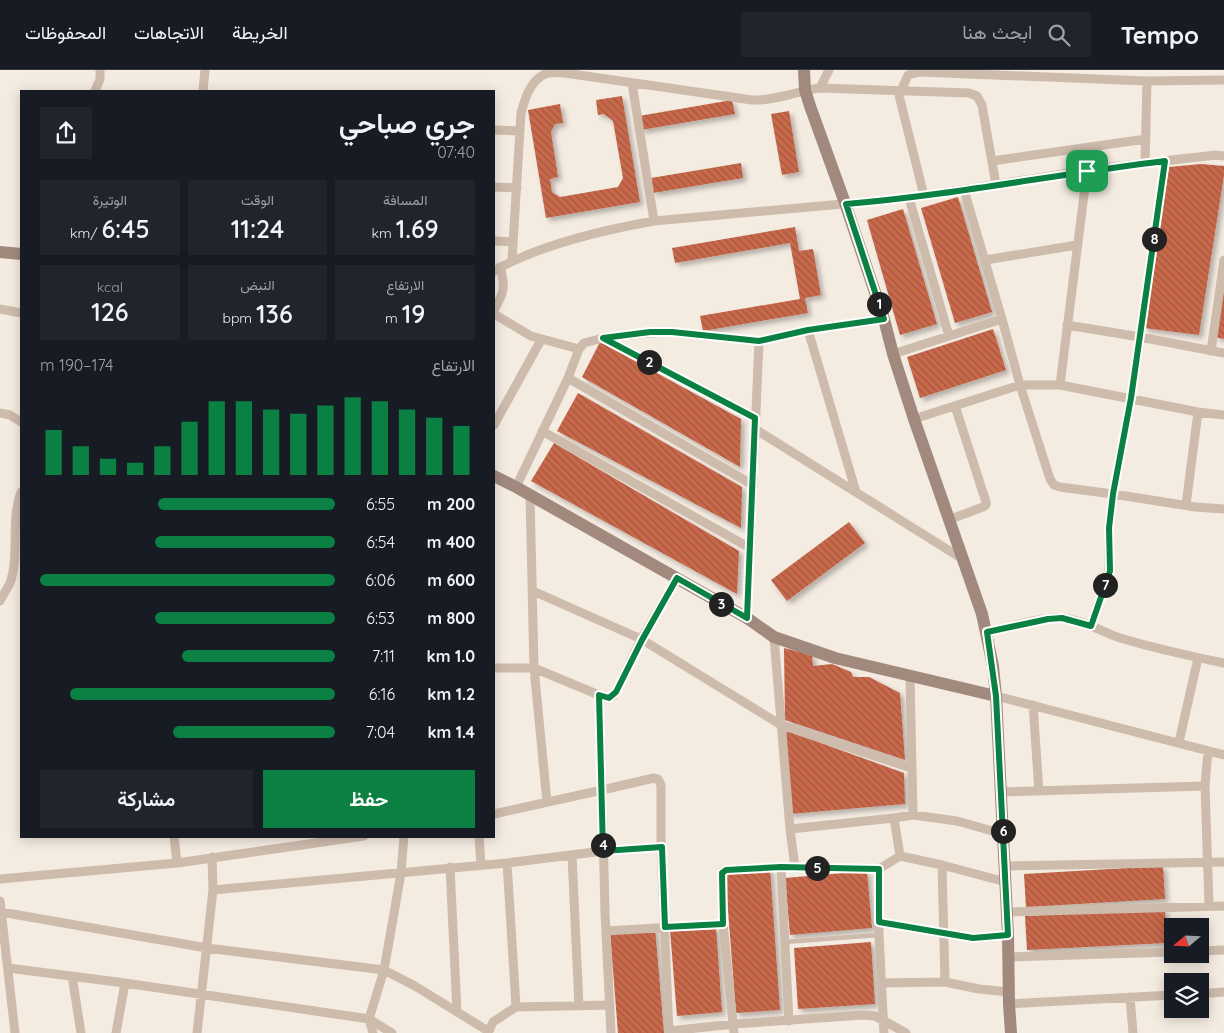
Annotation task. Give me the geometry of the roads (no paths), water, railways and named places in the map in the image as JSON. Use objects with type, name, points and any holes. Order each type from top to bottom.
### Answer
[{"type":"main road","points":[[804,70],[806,90],[821,137],[846,204],[884,319],[914,419],[987,632],[996,696],[1006,882],[1011,1033]]},
{"type":"main road","points":[[0,252],[20,254]]},
{"type":"main road","points":[[495,476],[747,618],[774,637],[835,658],[996,696]]},
{"type":"street","points":[[95,90],[100,79],[100,70]]},
{"type":"street","points":[[203,90],[205,70]]},
{"type":"street","points":[[820,88],[829,70]]},
{"type":"street","points":[[924,196],[900,91],[908,75],[921,71],[1102,74],[1147,81],[1224,80]]},
{"type":"street","points":[[512,260],[521,113],[527,93],[546,72],[565,73],[752,100],[767,100],[820,88],[969,93],[977,96],[982,105],[996,185]]},
{"type":"street","points":[[1145,163],[1147,81]]},
{"type":"street","points":[[632,83],[654,221]]},
{"type":"street","points":[[495,130],[520,131]]},
{"type":"street","points":[[992,161],[1146,139]]},
{"type":"street","points":[[495,310],[504,286],[497,269],[512,260],[620,227],[654,221],[909,198],[1145,163],[1216,155],[1224,156]]},
{"type":"street","points":[[1091,626],[1110,571],[1109,528],[1113,494],[1131,398],[1165,161]]},
{"type":"street","points":[[1060,385],[1087,171]]},
{"type":"street","points":[[495,188],[516,188]]},
{"type":"street","points":[[964,190],[1020,385],[1050,480],[1054,485],[1186,504],[1195,507],[1224,509]]},
{"type":"street","points":[[909,198],[949,336]]},
{"type":"street","points":[[495,241],[513,242]]},
{"type":"street","points":[[985,260],[1077,245]]},
{"type":"street","points":[[1211,351],[1224,260]]},
{"type":"street","points":[[0,309],[20,314]]},
{"type":"street","points":[[495,313],[530,336],[579,349]]},
{"type":"street","points":[[516,487],[568,378],[579,349],[584,343],[603,338],[650,332],[672,332],[759,341],[808,330],[884,319]]},
{"type":"street","points":[[893,354],[1002,319]]},
{"type":"street","points":[[1067,325],[1140,336],[1224,353]]},
{"type":"street","points":[[808,330],[856,492]]},
{"type":"street","points":[[603,338],[755,418]]},
{"type":"street","points":[[495,423],[541,340]]},
{"type":"street","points":[[747,618],[759,341]]},
{"type":"street","points":[[568,378],[753,485]]},
{"type":"street","points":[[914,419],[1020,385],[1060,385],[1198,412],[1224,415]]},
{"type":"street","points":[[948,520],[986,505],[955,406]]},
{"type":"street","points":[[1186,504],[1198,412]]},
{"type":"street","points":[[0,413],[10,415],[20,421]]},
{"type":"street","points":[[755,429],[961,558]]},
{"type":"street","points":[[542,431],[750,548]]},
{"type":"street","points":[[0,601],[10,583],[13,568],[15,518],[20,495]]},
{"type":"street","points":[[530,495],[534,668],[547,802]]},
{"type":"street","points":[[495,668],[534,668],[609,698],[616,692],[642,640],[677,578]]},
{"type":"street","points":[[533,591],[642,640],[781,725],[911,768]]},
{"type":"street","points":[[987,632],[1048,619],[1062,618],[1091,626],[1131,641],[1224,663]]},
{"type":"street","points":[[774,637],[795,868]]},
{"type":"street","points":[[1178,742],[1198,658]]},
{"type":"street","points":[[910,676],[913,815]]},
{"type":"street","points":[[599,695],[603,851],[611,1033]]},
{"type":"street","points":[[996,696],[1208,751],[1223,753]]},
{"type":"street","points":[[1034,705],[1039,791]]},
{"type":"street","points":[[1208,751],[1205,786],[1209,906]]},
{"type":"street","points":[[495,814],[650,778],[658,779],[661,786],[669,1032],[734,1029],[789,1021],[863,1015],[875,1016],[906,1033]]},
{"type":"street","points":[[1000,792],[1205,786]]},
{"type":"street","points":[[790,828],[913,815],[957,821],[1003,834]]},
{"type":"street","points":[[894,818],[900,856]]},
{"type":"street","points":[[174,838],[177,863]]},
{"type":"street","points":[[0,879],[177,863],[350,838]]},
{"type":"street","points":[[373,1033],[369,1019],[384,970],[404,838]]},
{"type":"street","points":[[479,838],[481,865]]},
{"type":"street","points":[[213,890],[507,863],[603,851],[662,847]]},
{"type":"street","points":[[572,856],[579,1006]]},
{"type":"street","points":[[734,1029],[723,924],[723,871],[781,867],[879,869],[900,856],[1006,882]]},
{"type":"street","points":[[197,1033],[213,890],[212,857]]},
{"type":"street","points":[[1005,866],[1224,862]]},
{"type":"street","points":[[507,863],[516,1008]]},
{"type":"street","points":[[942,866],[946,982]]},
{"type":"street","points":[[450,867],[457,1012]]},
{"type":"street","points":[[781,867],[789,1021]]},
{"type":"street","points":[[879,869],[879,935],[884,1033]]},
{"type":"street","points":[[0,902],[2,934],[8,968],[15,1033]]},
{"type":"street","points":[[1007,912],[1224,906]]},
{"type":"street","points":[[1,912],[207,948],[384,970],[415,986],[488,1032],[493,1022],[516,1008],[610,1005]]},
{"type":"street","points":[[879,922],[973,938],[1008,935]]},
{"type":"street","points":[[606,931],[723,924]]},
{"type":"street","points":[[1209,951],[1224,950]]},
{"type":"street","points":[[1009,958],[1164,952]]},
{"type":"street","points":[[8,968],[125,983],[369,1019],[392,1033]]},
{"type":"street","points":[[72,976],[80,1033]]},
{"type":"street","points":[[881,983],[946,982],[1009,998],[1164,995]]},
{"type":"street","points":[[116,1033],[125,983]]},
{"type":"street","points":[[1209,993],[1224,992]]},
{"type":"street","points":[[1130,997],[1133,1033]]},
{"type":"lane","points":[[784,942],[879,935]]}]
